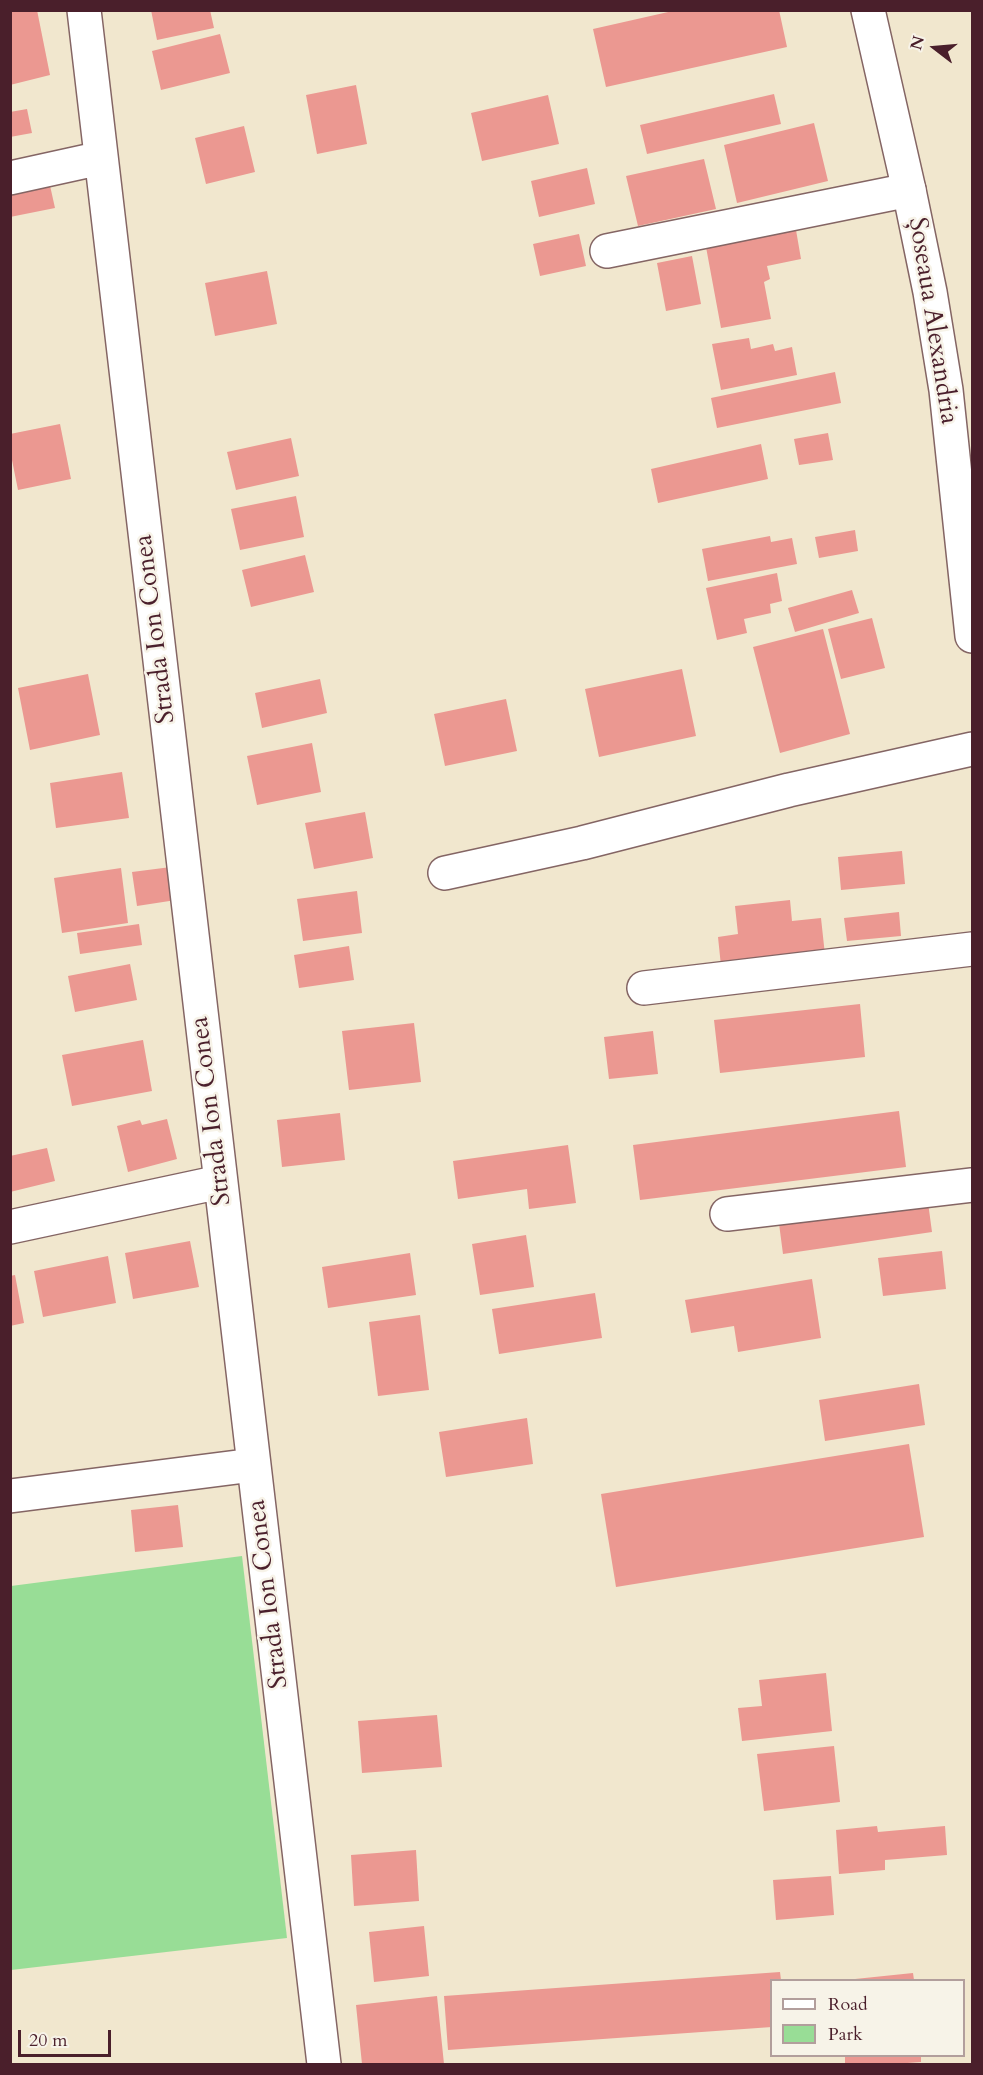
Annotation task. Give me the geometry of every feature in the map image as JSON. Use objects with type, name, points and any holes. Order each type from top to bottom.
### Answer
[{"type":"street","name":"Strada Ion Conea","points":[[84,10],[324,2064]]},
{"type":"street","name":"Șoseaua Alexandria","points":[[868,10],[930,292],[946,390],[972,636]]},
{"type":"street","points":[[10,178],[101,158]]},
{"type":"street","points":[[607,251],[909,190]]},
{"type":"street","points":[[445,873],[582,843],[789,790],[972,749]]},
{"type":"street","points":[[644,988],[972,949]]},
{"type":"street","points":[[10,1227],[220,1182]]},
{"type":"street","points":[[727,1214],[972,1185]]},
{"type":"street","points":[[10,1496],[254,1465]]},
{"type":"green space","points":[[242,1556],[287,1938],[11,1970],[11,1586]]},
{"type":"building","points":[[37,10],[50,75],[10,85],[10,11]]},
{"type":"building","points":[[151,10],[210,10],[214,28],[157,40]]},
{"type":"building","points":[[677,10],[779,10],[787,47],[606,87],[593,29]]},
{"type":"building","points":[[220,34],[230,73],[161,90],[152,51]]},
{"type":"building","points":[[356,85],[367,144],[317,154],[306,95]]},
{"type":"building","points":[[774,94],[781,124],[647,154],[640,125]]},
{"type":"building","points":[[548,95],[559,144],[482,161],[471,113]]},
{"type":"building","points":[[27,109],[32,133],[10,137],[10,112]]},
{"type":"building","points":[[814,123],[828,181],[737,203],[724,145]]},
{"type":"building","points":[[244,126],[255,172],[206,184],[195,138]]},
{"type":"building","points":[[704,159],[716,209],[638,226],[626,176]]},
{"type":"building","points":[[587,168],[595,204],[539,217],[531,181]]},
{"type":"building","points":[[49,181],[55,208],[10,217],[10,189]]},
{"type":"building","points":[[796,230],[801,259],[767,266],[770,279],[764,282],[771,319],[721,328],[706,247]]},
{"type":"building","points":[[579,234],[586,266],[540,276],[533,244]]},
{"type":"building","points":[[692,256],[701,304],[666,311],[657,263]]},
{"type":"building","points":[[267,271],[277,324],[215,336],[205,283]]},
{"type":"building","points":[[749,338],[751,349],[773,344],[775,351],[792,347],[797,375],[721,390],[712,344]]},
{"type":"building","points":[[835,372],[841,403],[717,428],[711,398]]},
{"type":"building","points":[[60,424],[71,479],[18,490],[10,450],[10,434]]},
{"type":"building","points":[[828,433],[833,460],[799,465],[794,439]]},
{"type":"building","points":[[291,438],[299,476],[236,490],[227,452]]},
{"type":"building","points":[[761,444],[768,479],[658,503],[651,469]]},
{"type":"building","points":[[296,496],[304,537],[240,550],[231,509]]},
{"type":"building","points":[[855,530],[858,551],[819,558],[815,537]]},
{"type":"building","points":[[770,536],[771,542],[792,538],[797,564],[708,581],[702,549]]},
{"type":"building","points":[[305,555],[314,592],[251,607],[242,570]]},
{"type":"building","points":[[777,573],[782,601],[770,604],[771,613],[744,619],[747,633],[717,640],[706,588]]},
{"type":"building","points":[[852,590],[859,613],[795,632],[788,608]]},
{"type":"building","points":[[872,618],[885,668],[841,679],[828,629]]},
{"type":"building","points":[[823,629],[850,734],[780,753],[753,647]]},
{"type":"building","points":[[682,669],[696,736],[599,757],[585,689]]},
{"type":"building","points":[[88,674],[100,735],[30,750],[18,688]]},
{"type":"building","points":[[320,679],[327,713],[262,728],[255,693]]},
{"type":"building","points":[[506,699],[517,751],[445,766],[434,714]]},
{"type":"building","points":[[312,743],[321,792],[257,805],[247,756]]},
{"type":"building","points":[[122,772],[129,818],[56,828],[50,783]]},
{"type":"building","points":[[365,812],[373,858],[314,869],[305,823]]},
{"type":"building","points":[[902,851],[905,884],[841,890],[838,857]]},
{"type":"building","points":[[171,867],[176,900],[137,906],[132,872]]},
{"type":"building","points":[[121,868],[128,923],[62,933],[54,878]]},
{"type":"building","points":[[357,891],[362,933],[303,941],[297,899]]},
{"type":"building","points":[[790,900],[792,921],[821,918],[825,955],[721,966],[718,937],[738,934],[735,906]]},
{"type":"building","points":[[899,912],[901,936],[847,941],[844,918]]},
{"type":"building","points":[[139,924],[142,945],[80,954],[77,933]]},
{"type":"building","points":[[349,946],[354,980],[299,988],[294,955]]},
{"type":"building","points":[[130,964],[137,1000],[75,1012],[68,976]]},
{"type":"building","points":[[860,1004],[865,1057],[720,1073],[714,1020]]},
{"type":"building","points":[[414,1023],[421,1082],[349,1090],[342,1031]]},
{"type":"building","points":[[653,1031],[658,1074],[609,1079],[604,1037]]},
{"type":"building","points":[[143,1040],[152,1091],[72,1106],[62,1055]]},
{"type":"building","points":[[899,1111],[906,1167],[640,1200],[633,1145]]},
{"type":"building","points":[[340,1113],[345,1160],[282,1167],[277,1120]]},
{"type":"building","points":[[167,1119],[177,1159],[128,1172],[117,1126],[140,1120],[142,1125]]},
{"type":"building","points":[[568,1145],[576,1203],[529,1209],[527,1189],[458,1199],[453,1161]]},
{"type":"building","points":[[47,1148],[55,1181],[10,1192],[10,1156]]},
{"type":"building","points":[[927,1195],[932,1232],[783,1254],[778,1216]]},
{"type":"building","points":[[526,1235],[534,1287],[480,1295],[472,1244]]},
{"type":"building","points":[[190,1241],[199,1287],[133,1299],[125,1253]]},
{"type":"building","points":[[942,1251],[946,1289],[883,1296],[878,1258]]},
{"type":"building","points":[[410,1253],[416,1295],[328,1308],[322,1267]]},
{"type":"building","points":[[108,1256],[116,1303],[43,1317],[34,1271]]},
{"type":"building","points":[[15,1275],[24,1323],[10,1326],[10,1276]]},
{"type":"building","points":[[812,1279],[821,1338],[738,1352],[734,1326],[691,1333],[685,1300]]},
{"type":"building","points":[[595,1293],[602,1338],[499,1354],[492,1309]]},
{"type":"building","points":[[420,1315],[429,1390],[378,1396],[369,1322]]},
{"type":"building","points":[[919,1384],[925,1425],[825,1441],[819,1400]]},
{"type":"building","points":[[527,1418],[533,1464],[446,1477],[439,1432]]},
{"type":"building","points":[[909,1444],[924,1537],[616,1587],[601,1494]]},
{"type":"building","points":[[178,1505],[183,1547],[135,1552],[131,1510]]},
{"type":"building","points":[[826,1673],[832,1731],[742,1741],[738,1708],[762,1706],[759,1680]]},
{"type":"building","points":[[437,1715],[442,1767],[362,1773],[358,1721]]},
{"type":"building","points":[[834,1746],[840,1802],[764,1811],[757,1754]]},
{"type":"building","points":[[877,1826],[878,1832],[945,1826],[947,1855],[885,1860],[885,1870],[839,1874],[836,1830]]},
{"type":"building","points":[[416,1850],[419,1901],[354,1906],[351,1855]]},
{"type":"building","points":[[831,1876],[834,1915],[776,1920],[773,1880]]},
{"type":"building","points":[[424,1926],[429,1976],[374,1982],[369,1932]]},
{"type":"building","points":[[780,1972],[781,1979],[770,1979],[770,2027],[448,2050],[444,1996]]},
{"type":"building","points":[[913,1973],[914,1979],[855,1979]]},
{"type":"building","points":[[437,1996],[444,2064],[362,2064],[356,2005]]},
{"type":"building","points":[[845,2057],[921,2057],[921,2062],[845,2064]]}]
